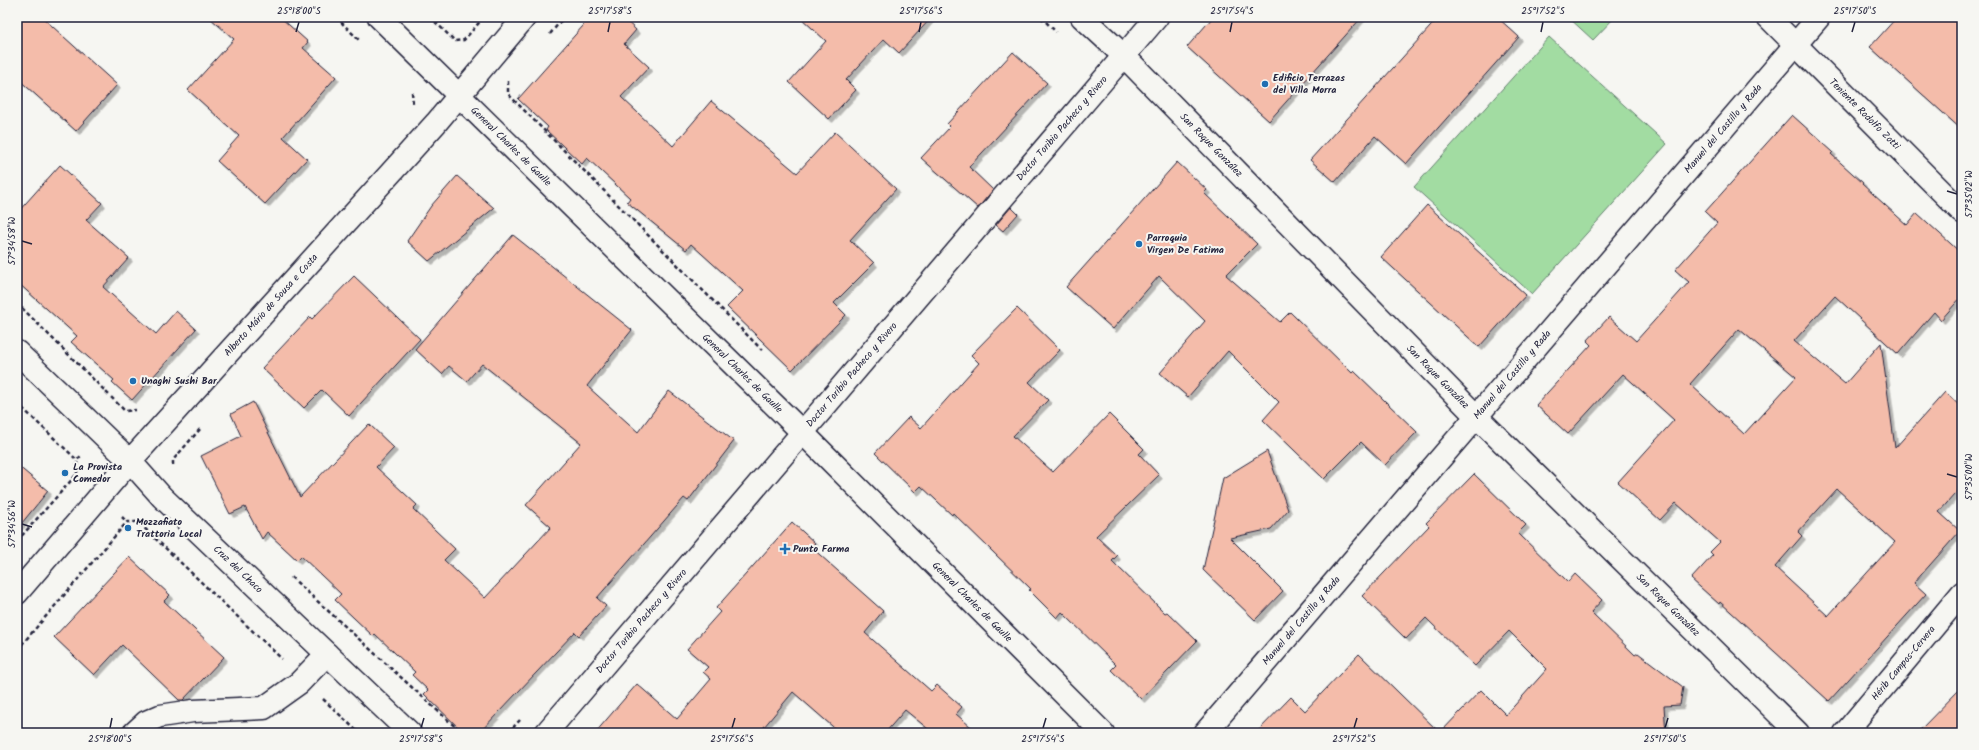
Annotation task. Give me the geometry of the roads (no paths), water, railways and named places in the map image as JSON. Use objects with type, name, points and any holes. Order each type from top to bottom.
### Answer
[{"type":"street","name":"General Charles de Gaulle","points":[[379,17],[802,432],[1103,733]]},
{"type":"street","name":"Alberto Mário de Sousa e Costa","points":[[17,593],[130,461],[460,96],[525,17]]},
{"type":"street","name":"San Roque González","points":[[1082,17],[1123,54],[1476,416],[1798,733]]},
{"type":"street","name":"Doctor Toribio Pacheco y Rivero","points":[[546,733],[1123,54],[1157,17]]},
{"type":"street","name":"Teniente Rodolfo Zotti","points":[[1768,17],[1962,212]]},
{"type":"street","name":"Manuel del Castillo y Rada","points":[[1206,733],[1819,17]]},
{"type":"street","name":"Cruz del Chaco","points":[[17,352],[130,461],[162,497],[410,733]]},
{"type":"street","name":"Hérib Campos-Cervera","points":[[1845,733],[1962,593]]},
{"type":"street","points":[[134,733],[146,722],[160,716],[193,711],[264,708],[299,683],[327,654]]},
{"type":"place","name":"Edificio Terrazas del Villa Morra","points":[[1265,84]]},
{"type":"place","name":"Parroquia Virgen De Fatima","points":[[1139,244]]},
{"type":"place","name":"Unaghi Sushi Bar","points":[[133,381]]},
{"type":"place","name":"La Provista Comedor","points":[[65,473]]},
{"type":"place","name":"Mozzafiato Trattoria Local","points":[[128,528]]},
{"type":"place","name":"Punto Farma","points":[[785,549]]}]
